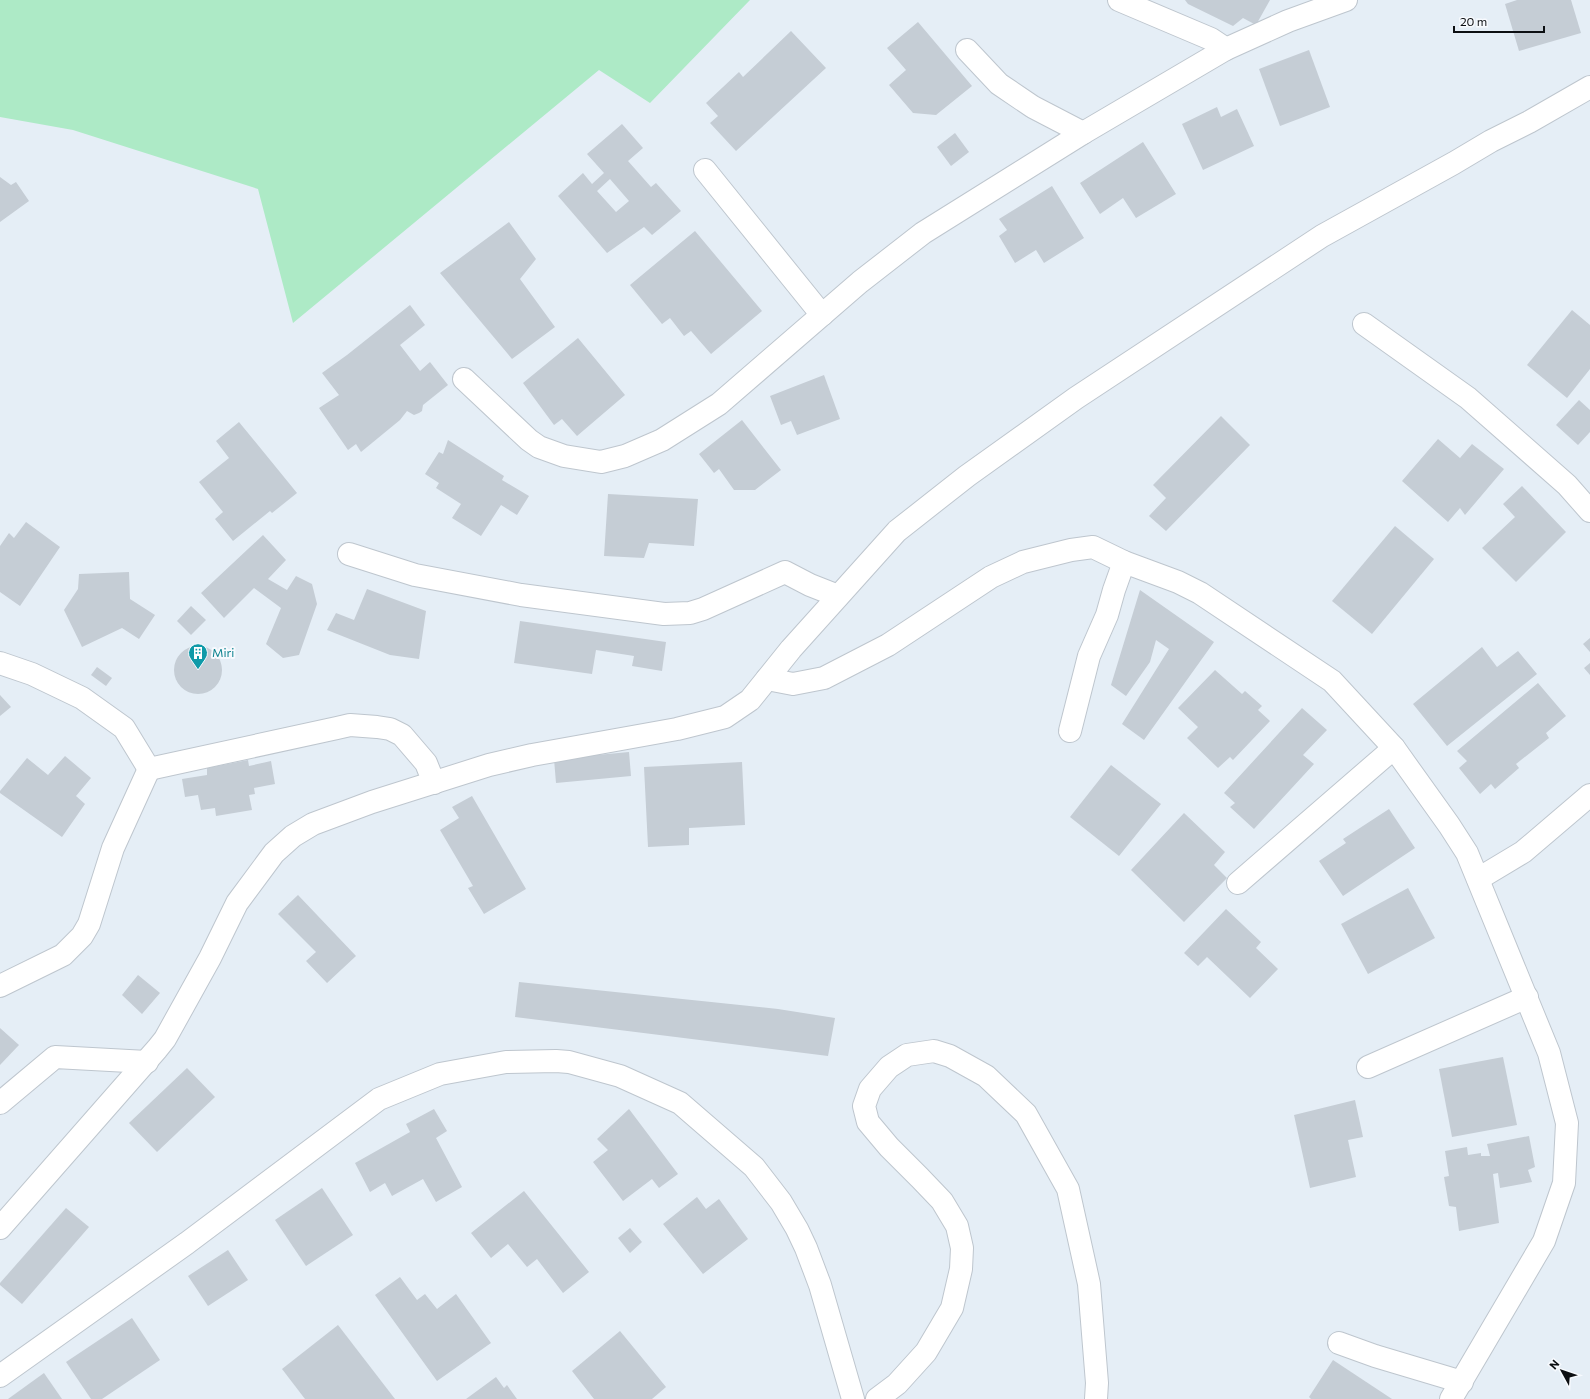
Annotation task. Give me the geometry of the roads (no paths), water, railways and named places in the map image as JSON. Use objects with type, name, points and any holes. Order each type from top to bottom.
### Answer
[{"type":"street","points":[[1119,0],[1210,39],[1226,49]]},
{"type":"street","points":[[464,379],[529,440],[539,446],[564,456],[601,462],[625,456],[662,440],[719,404],[860,282],[924,232],[1083,133],[1226,49],[1288,21],[1346,0]]},
{"type":"street","points":[[967,50],[1000,84],[1033,107],[1083,133]]},
{"type":"street","points":[[0,1228],[147,1062],[165,1039],[210,958],[237,903],[274,853],[293,836],[313,824],[372,802],[489,765],[532,755],[677,729],[725,716],[750,700],[766,679],[838,596],[898,531],[967,476],[1076,398],[1322,236],[1590,87]]},
{"type":"street","points":[[705,170],[822,315]]},
{"type":"street","points":[[1364,324],[1468,398],[1567,485],[1590,511]]},
{"type":"street","points":[[766,679],[793,684],[824,678],[888,645],[991,576],[1023,562],[1093,547],[1124,562],[1178,582],[1200,593],[1332,681],[1394,748],[1449,825],[1467,853],[1549,1053],[1567,1123],[1564,1184],[1544,1241],[1457,1390],[1375,1356],[1339,1343]]},
{"type":"street","points":[[349,554],[415,575],[521,595],[664,614],[690,613],[703,609],[785,572],[810,585],[838,596]]},
{"type":"street","points":[[1070,731],[1090,656],[1107,615],[1124,562]]},
{"type":"street","points":[[0,663],[32,674],[82,698],[124,728],[149,769]]},
{"type":"street","points":[[149,769],[344,726],[364,725],[402,734],[426,763],[434,783]]},
{"type":"street","points":[[1238,883],[1394,748]]},
{"type":"street","points":[[0,986],[63,955],[82,936],[89,924],[113,848],[149,769]]},
{"type":"street","points":[[1478,879],[1523,852],[1590,795]]},
{"type":"street","points":[[1368,1067],[1527,997]]},
{"type":"street","points":[[877,1399],[897,1384],[926,1352],[952,1308],[961,1269],[962,1248],[957,1226],[942,1201],[888,1147],[868,1122],[864,1106],[870,1089],[889,1067],[907,1055],[934,1052],[950,1056],[986,1076],[1026,1114],[1068,1189],[1090,1284],[1097,1382],[1096,1399]]},
{"type":"street","points":[[0,1103],[55,1057],[147,1062]]},
{"type":"street","points":[[0,1376],[187,1244],[379,1099],[440,1074],[506,1062],[556,1061],[569,1062],[620,1076],[680,1103],[754,1167],[781,1202],[806,1248],[820,1285],[853,1399]]},
{"type":"place","name":"Miri","points":[[198,670]]}]
